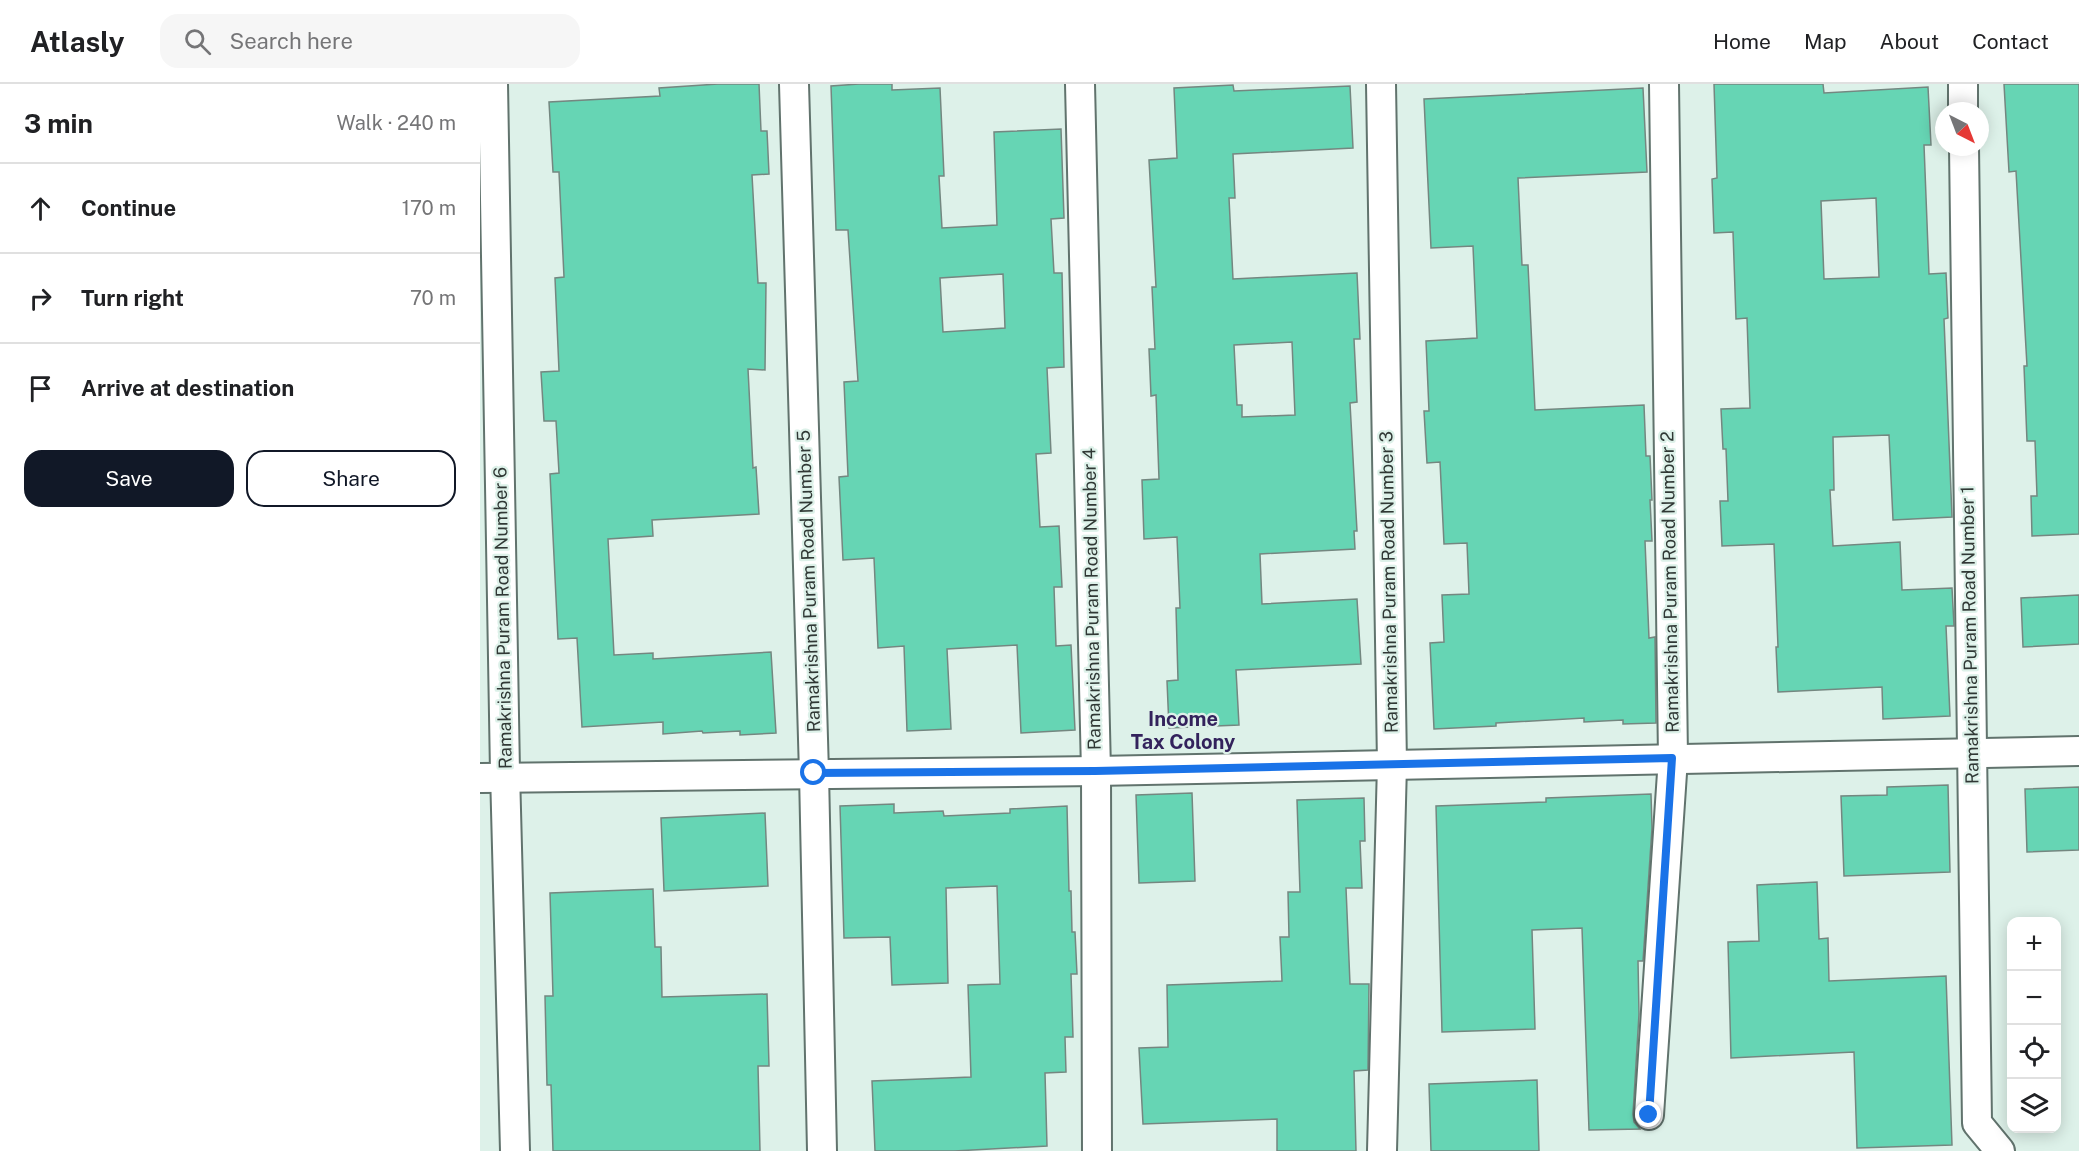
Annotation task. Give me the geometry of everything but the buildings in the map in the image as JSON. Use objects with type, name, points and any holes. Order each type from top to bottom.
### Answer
[{"type":"street","name":"Ramakrishna Puram Road Number 6","points":[[493,84],[493,778],[515,1151]]},
{"type":"street","name":"Ramakrishna Puram Road Number 5","points":[[794,84],[814,773],[822,1151]]},
{"type":"street","name":"Ramakrishna Puram Road Number 4","points":[[1080,84],[1095,771],[1097,1151]]},
{"type":"street","name":"Ramakrishna Puram Road Number 3","points":[[1381,84],[1392,764],[1382,1151]]},
{"type":"street","name":"Ramakrishna Puram Road Number 2","points":[[1649,1115],[1672,758],[1664,84]]},
{"type":"street","points":[[1963,84],[1963,102]]},
{"type":"street","name":"Ramakrishna Puram Road Number 1","points":[[1964,156],[1977,1123],[2000,1151]]},
{"type":"street","points":[[493,778],[1095,771],[2079,751]]},
{"type":"district","name":"Income Tax Colony","points":[[1183,730]]},
{"type":"route","points":[[814,773],[1095,771],[1672,758],[1649,1115]]}]
